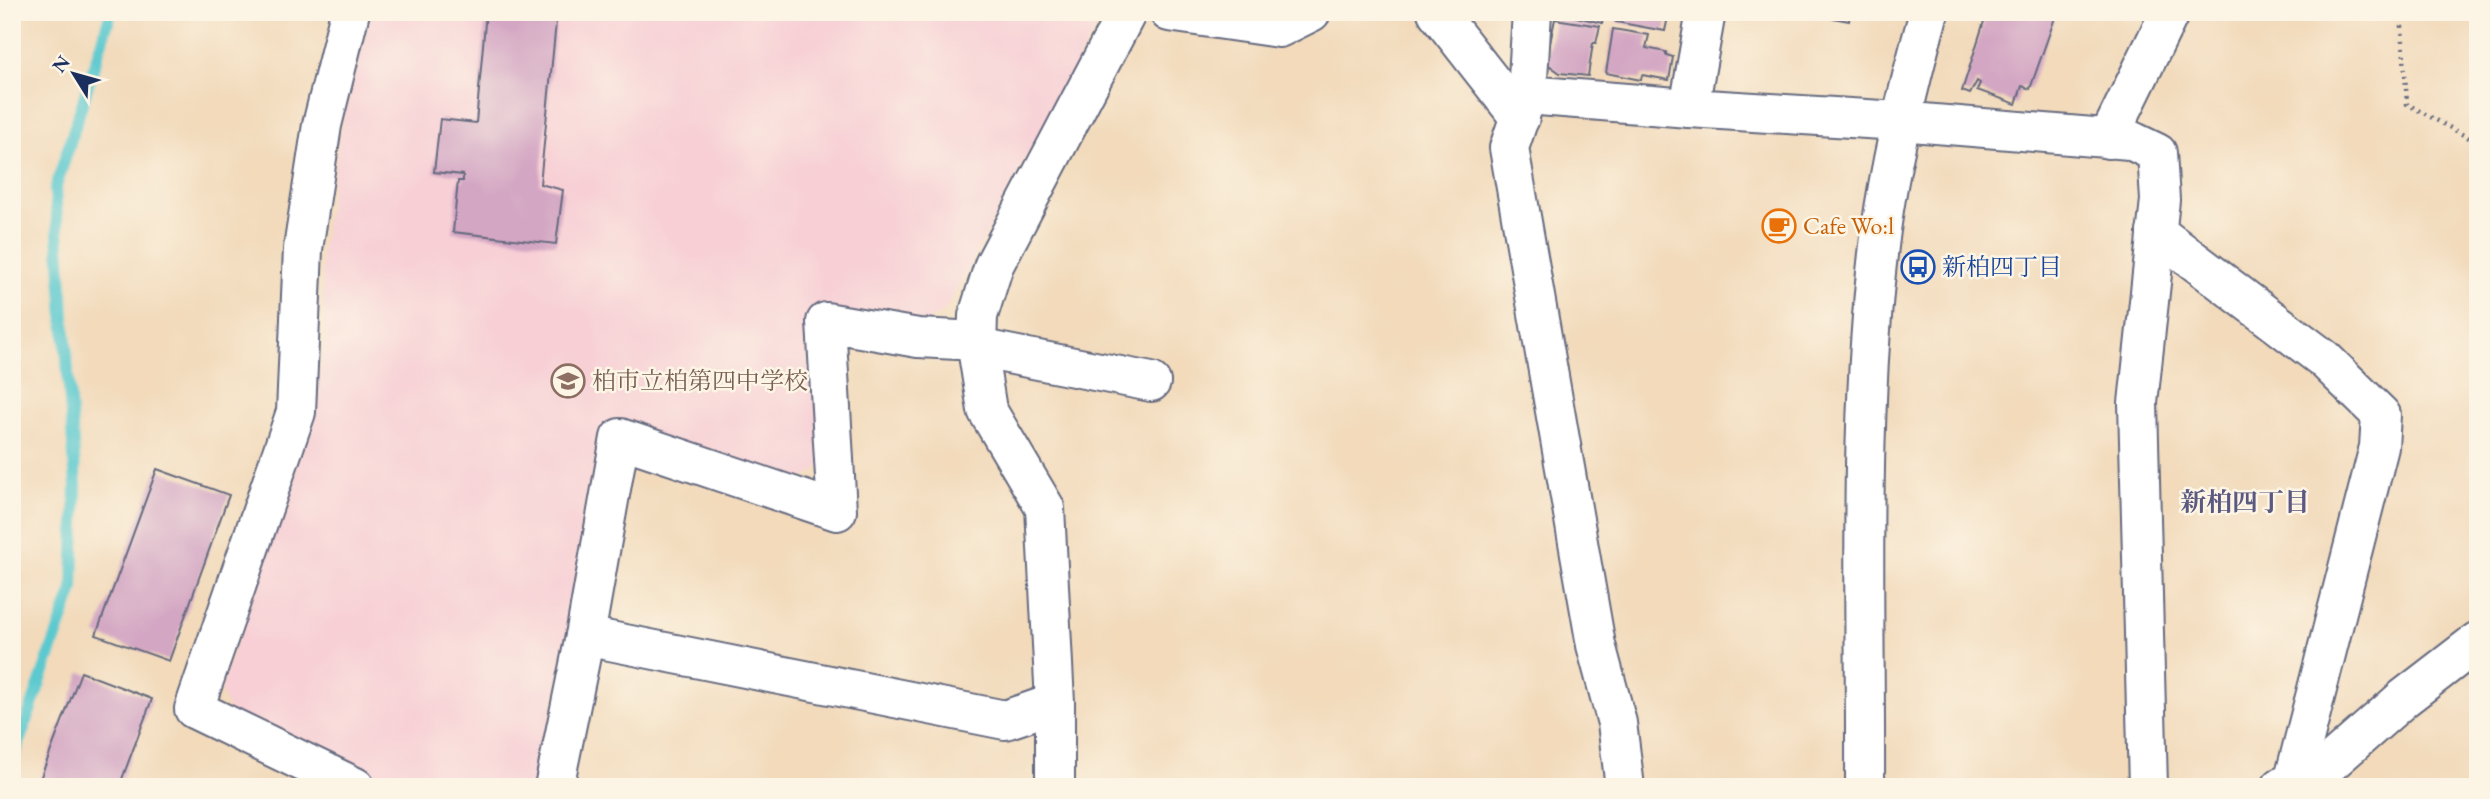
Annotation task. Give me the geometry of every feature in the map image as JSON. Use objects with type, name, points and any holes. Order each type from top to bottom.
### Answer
[{"type":"street","points":[[350,12],[322,125],[303,249],[296,412],[194,709],[355,787]]},
{"type":"street","points":[[1055,787],[1055,703],[1045,508],[987,410],[977,345],[981,300],[994,265],[1127,12]]},
{"type":"street","points":[[1169,12],[1279,28],[1311,12]]},
{"type":"street","points":[[1437,12],[1523,106],[1689,108],[1899,121],[2130,140],[2157,153],[2160,200],[2138,403],[2148,787]]},
{"type":"street","points":[[1532,12],[1523,106],[1509,148],[1596,645],[1616,723],[1625,787]]},
{"type":"street","points":[[1689,108],[1706,12]]},
{"type":"street","points":[[1865,787],[1868,389],[1881,230],[1899,121],[1929,12]]},
{"type":"street","points":[[2108,139],[2170,12]]},
{"type":"street","points":[[2156,232],[2324,359],[2381,415],[2379,447],[2292,786]]},
{"type":"street","points":[[563,785],[620,438],[838,510],[826,322],[977,345],[1151,382]]},
{"type":"street","points":[[586,636],[1005,720],[1055,703]]},
{"type":"street","points":[[2281,787],[2292,786],[2321,771],[2404,698],[2478,641]]},
{"type":"path","points":[[2401,12],[2407,104],[2478,143]]},
{"type":"shaded area","name":"柏市立柏第四中学校","points":[[371,12],[1104,12],[946,310],[921,325],[813,309],[822,466],[799,482],[610,426],[537,787],[381,787],[230,712],[220,690],[311,419],[325,344],[321,253],[341,128]]},
{"type":"building","points":[[486,12],[557,12],[540,184],[563,190],[556,244],[453,232],[458,181],[463,181],[463,175],[434,172],[440,119],[476,123]]},
{"type":"building","points":[[1556,12],[1604,12],[1602,23]]},
{"type":"building","points":[[1619,12],[1669,12],[1665,31],[1616,22]]},
{"type":"building","points":[[1803,12],[1850,12],[1849,21]]},
{"type":"building","points":[[1987,12],[2057,12],[2030,89],[2022,86],[2016,104],[1977,90],[1980,83],[1977,81],[1970,94],[1962,91]]},
{"type":"building","points":[[1555,19],[1600,26],[1596,43],[1593,43],[1588,76],[1560,73],[1546,63]]},
{"type":"building","points":[[1613,29],[1649,35],[1646,48],[1666,52],[1666,55],[1673,57],[1669,80],[1642,75],[1641,80],[1606,73]]},
{"type":"building","points":[[157,469],[229,495],[169,661],[96,635]]},
{"type":"building","points":[[81,672],[152,699],[119,787],[37,787]]},
{"type":"waterway","points":[[12,762],[73,589],[76,486],[55,190],[111,12]]},
{"type":"place","name":"Cafe Wo:l","points":[[1779,226]]},
{"type":"place","name":"新柏四丁目","points":[[1918,267]]},
{"type":"place","name":"柏市立柏第四中学校","points":[[568,381]]},
{"type":"district","name":"新柏四丁目","points":[[2245,502]]}]
